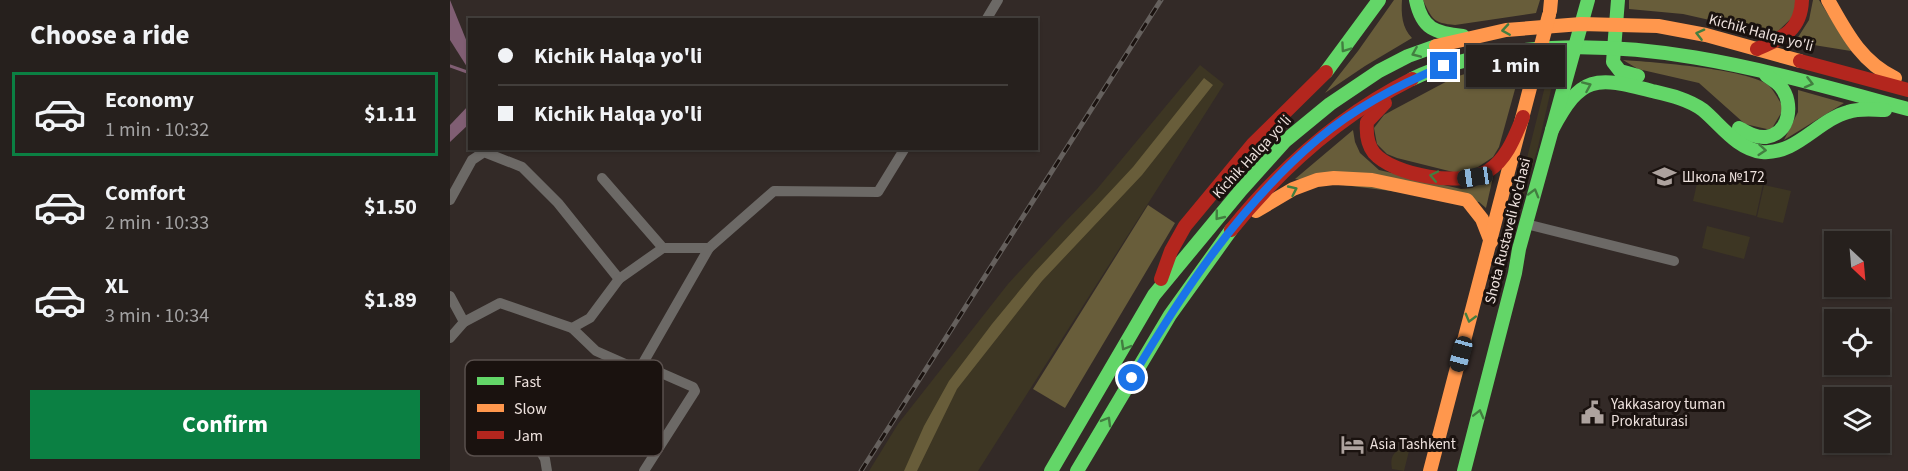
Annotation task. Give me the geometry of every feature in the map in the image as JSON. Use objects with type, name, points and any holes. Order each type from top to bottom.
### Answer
[{"type":"main road","points":[[1154,295],[1171,251],[1185,226],[1253,144],[1335,62],[1379,0]]},
{"type":"main road","points":[[1416,0],[1419,15],[1430,28],[1444,34],[1472,36]]},
{"type":"main road","name":"Shota Rustaveli ko'chasi","points":[[1464,471],[1526,224],[1588,0]]},
{"type":"main road","points":[[1618,0],[1613,62],[1616,69],[1691,90],[1703,96],[1748,135],[1770,136],[1781,131],[1787,122],[1789,110],[1787,97],[1777,81],[1752,69]]},
{"type":"main road","points":[[1757,49],[1790,33],[1800,19],[1802,0]]},
{"type":"main road","points":[[1828,0],[1865,59],[1881,72],[1908,83]]},
{"type":"main road","name":"Shota Rustaveli ko'chasi","points":[[1430,471],[1552,4]]},
{"type":"main road","name":"Kichik Halqa yo'li","points":[[1051,471],[1154,295],[1241,190],[1285,141],[1330,104],[1379,71],[1425,49],[1472,36],[1539,26],[1624,24],[1679,29],[1908,90]]},
{"type":"main road","points":[[1077,471],[1171,313],[1237,224],[1280,175],[1318,139],[1382,96],[1420,76],[1444,66],[1474,59],[1540,48],[1611,47],[1674,54],[1752,69],[1908,110]]},
{"type":"main road","points":[[1420,76],[1385,103],[1367,122],[1366,139],[1370,147],[1376,155],[1388,163],[1441,178],[1460,180],[1475,177],[1496,165],[1510,145],[1523,117]]},
{"type":"main road","points":[[1552,130],[1575,93],[1589,84],[1605,81],[1613,81],[1693,103],[1740,144],[1761,151],[1782,148],[1854,110],[1908,110]]},
{"type":"main road","points":[[1237,224],[1274,200],[1308,183],[1326,178],[1357,178],[1467,200],[1477,209],[1486,224],[1491,242]]},
{"type":"street","points":[[987,18],[998,0]]},
{"type":"street","points":[[645,360],[709,248],[774,191],[878,192],[904,150]]},
{"type":"street","points":[[450,200],[472,160],[484,152],[522,167],[558,203],[619,279]]},
{"type":"street","points":[[602,178],[663,248]]},
{"type":"street","points":[[1526,224],[1674,261]]},
{"type":"street","points":[[572,328],[590,318],[619,279],[663,248],[709,248]]},
{"type":"street","points":[[450,296],[464,322]]},
{"type":"street","points":[[450,338],[464,322],[500,303],[572,328],[596,351],[616,360]]},
{"type":"street","points":[[663,374],[693,387],[695,391],[663,441]]},
{"type":"street","points":[[543,456],[547,471]]},
{"type":"street","points":[[644,471],[654,456]]},
{"type":"shaded area","points":[[450,0],[468,45],[468,68],[450,40]]},
{"type":"shaded area","points":[[1394,0],[1402,0],[1403,20],[1412,38],[1325,93],[1358,51]]},
{"type":"shaded area","points":[[1423,0],[1540,0],[1536,13],[1455,25],[1434,19]]},
{"type":"shaded area","points":[[1629,0],[1798,0],[1798,12],[1776,33],[1759,36],[1714,21],[1683,14],[1629,9]]},
{"type":"shaded area","points":[[1813,0],[1819,0],[1851,51],[1795,42],[1809,20]]},
{"type":"shaded area","points":[[1623,60],[1699,67],[1757,79],[1770,87],[1784,108],[1771,130],[1745,124],[1699,83],[1638,69]]},
{"type":"shaded area","points":[[1551,62],[1557,63],[1538,147],[1511,239],[1507,238]]},
{"type":"shaded area","points":[[1522,64],[1499,147],[1493,157],[1478,167],[1457,173],[1397,158],[1387,154],[1377,144],[1374,128],[1384,115],[1393,110],[1455,77],[1475,71]]},
{"type":"shaded area","points":[[1200,65],[1224,84],[978,471],[869,471],[898,424],[1008,284],[1097,189]]},
{"type":"shaded area","points":[[1204,78],[1213,85],[1142,175],[1042,281],[957,389],[917,471],[904,471],[924,426],[949,381],[992,324],[1034,273],[1133,167]]},
{"type":"shaded area","points":[[1798,90],[1844,103],[1784,140],[1798,112]]},
{"type":"shaded area","points":[[468,106],[468,125],[450,142],[450,125]]},
{"type":"shaded area","points":[[1353,130],[1360,153],[1379,170],[1461,189],[1472,188],[1493,177],[1486,208],[1479,202],[1295,179]]},
{"type":"shaded area","points":[[1700,170],[1763,184],[1756,216],[1693,201]]},
{"type":"shaded area","points":[[1764,185],[1791,191],[1783,223],[1757,217]]},
{"type":"shaded area","points":[[1148,205],[1175,223],[1065,408],[1033,389]]},
{"type":"shaded area","points":[[1707,226],[1750,237],[1744,259],[1702,248]]},
{"type":"shaded area","points":[[1410,447],[1404,471],[1392,469],[1395,453]]},
{"type":"waterway","points":[[450,66],[468,72]]},
{"type":"railway","points":[[861,471],[1161,0]]},
{"type":"traffic: fast","points":[[1326,72],[1379,0]]},
{"type":"traffic: fast","points":[[1416,0],[1422,17],[1431,28],[1463,36]]},
{"type":"traffic: fast","points":[[1464,471],[1515,273],[1519,249],[1588,0]]},
{"type":"traffic: fast","points":[[1618,0],[1613,62],[1620,71],[1638,76]]},
{"type":"traffic: fast","points":[[1051,471],[1154,295],[1285,141],[1330,104],[1379,71],[1408,56],[1436,46]]},
{"type":"traffic: fast","points":[[1412,79],[1459,62],[1509,52],[1560,48],[1610,48],[1661,52],[1711,60],[1908,109]]},
{"type":"traffic: fast","points":[[1739,128],[1755,136],[1766,137],[1774,135],[1785,124],[1788,101],[1779,85],[1766,75]]},
{"type":"traffic: fast","points":[[1552,130],[1562,112],[1581,90],[1591,84],[1603,82],[1633,86],[1691,103],[1703,110],[1737,141],[1762,152],[1786,148],[1837,116],[1848,112],[1885,110]]},
{"type":"traffic: fast","points":[[1077,471],[1170,315],[1231,230]]},
{"type":"traffic: slow","points":[[1550,11],[1551,0]]},
{"type":"traffic: slow","points":[[1828,0],[1855,45],[1873,64],[1895,78]]},
{"type":"traffic: slow","points":[[1430,471],[1549,15]]},
{"type":"traffic: slow","points":[[1436,46],[1506,30],[1581,24],[1658,26],[1706,35],[1800,61]]},
{"type":"traffic: slow","points":[[1256,211],[1293,189],[1317,180],[1334,178],[1372,180],[1467,200],[1482,219],[1491,242]]},
{"type":"traffic: jam","points":[[1757,49],[1782,37],[1794,26],[1801,11],[1802,0]]},
{"type":"traffic: jam","points":[[1800,61],[1908,90]]},
{"type":"traffic: jam","points":[[1161,279],[1171,251],[1185,226],[1253,144],[1326,72]]},
{"type":"traffic: jam","points":[[1231,230],[1270,185],[1313,145],[1360,109],[1412,79]]},
{"type":"traffic: jam","points":[[1385,103],[1367,122],[1368,138],[1374,153],[1397,168],[1429,177],[1462,178],[1488,171],[1510,147],[1523,117]]},
{"type":"place","name":"Школа №172","points":[[1664,177]]},
{"type":"place","name":"Yakkasaroy tuman Prokraturasi","points":[[1593,413]]},
{"type":"place","name":"Asia Tashkent","points":[[1352,444]]},
{"type":"route","points":[[1132,378],[1171,313],[1210,257],[1280,175],[1318,139],[1342,121],[1382,96],[1444,66]]}]
